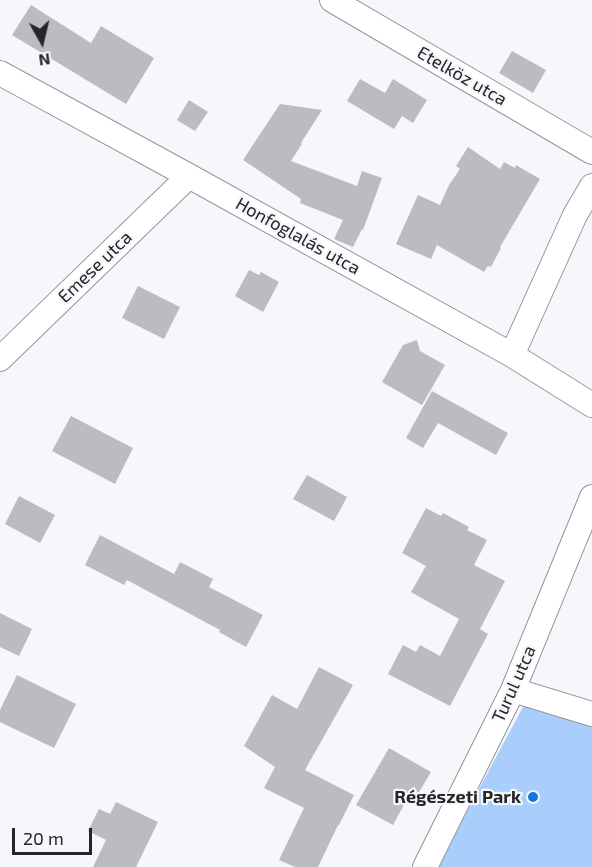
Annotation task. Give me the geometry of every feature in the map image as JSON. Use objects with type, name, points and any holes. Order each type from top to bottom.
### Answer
[{"type":"street","name":"Etelköz utca","points":[[332,0],[592,152]]},
{"type":"street","name":"Honfoglalás utca","points":[[0,73],[512,355],[592,405]]},
{"type":"street","name":"Emese utca","points":[[0,359],[189,176]]},
{"type":"street","points":[[512,355],[575,214],[592,186]]},
{"type":"street","name":"Turul utca","points":[[425,867],[513,690],[592,497]]},
{"type":"street","points":[[513,690],[592,714]]},
{"type":"shaded area","name":"Régészeti Park","points":[[524,705],[592,727],[592,867],[437,867]]},
{"type":"building","points":[[31,5],[91,43],[101,26],[154,58],[126,104],[12,35]]},
{"type":"building","points":[[512,51],[546,70],[533,93],[499,73]]},
{"type":"building","points":[[360,79],[385,93],[393,79],[427,100],[413,123],[402,116],[394,129],[347,101]]},
{"type":"building","points":[[189,100],[208,112],[195,131],[177,120]]},
{"type":"building","points":[[280,104],[322,110],[291,161],[357,186],[362,171],[382,178],[363,230],[353,247],[334,239],[343,220],[300,203],[301,199],[243,160]]},
{"type":"building","points":[[468,147],[500,169],[504,162],[515,168],[516,165],[540,179],[500,247],[491,267],[488,266],[484,272],[437,245],[431,259],[396,244],[418,195],[440,205],[449,185],[460,169],[456,166]]},
{"type":"building","points":[[249,270],[259,275],[261,272],[279,282],[263,312],[235,296]]},
{"type":"building","points":[[138,286],[180,307],[164,339],[122,318]]},
{"type":"building","points":[[417,340],[420,351],[445,365],[422,405],[382,382],[403,345]]},
{"type":"building","points":[[432,391],[508,433],[496,455],[438,423],[423,448],[406,438]]},
{"type":"building","points":[[71,416],[133,448],[115,484],[52,451]]},
{"type":"building","points":[[307,475],[347,497],[334,521],[293,499]]},
{"type":"building","points":[[19,496],[55,515],[40,543],[5,524]]},
{"type":"building","points":[[426,508],[441,516],[443,513],[469,527],[467,530],[487,540],[474,565],[505,581],[480,629],[488,634],[450,706],[388,674],[403,645],[416,652],[420,645],[440,656],[459,619],[411,592],[426,566],[402,553]]},
{"type":"building","points":[[100,535],[174,574],[180,562],[213,579],[209,587],[263,615],[246,647],[219,632],[220,630],[127,580],[124,585],[85,565]]},
{"type":"building","points":[[0,613],[32,629],[19,656],[0,647]]},
{"type":"building","points":[[319,667],[353,685],[305,770],[354,795],[318,867],[295,867],[279,860],[304,808],[264,788],[275,767],[244,746],[272,695],[297,709]]},
{"type":"building","points":[[17,675],[76,704],[54,748],[0,722],[0,710]]},
{"type":"building","points":[[389,748],[431,772],[412,804],[406,801],[393,825],[356,805]]},
{"type":"building","points":[[116,802],[158,822],[136,867],[93,867],[106,840],[88,831],[99,809],[110,814]]},
{"type":"place","name":"Régészeti Park","points":[[533,797]]}]
